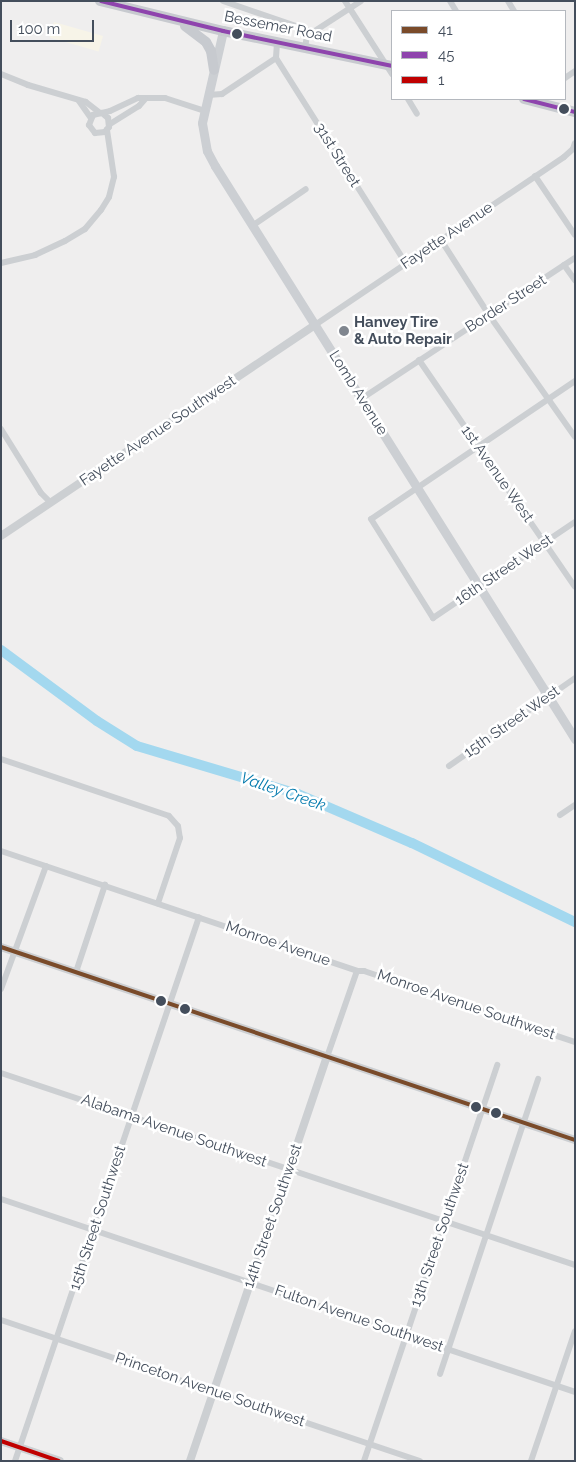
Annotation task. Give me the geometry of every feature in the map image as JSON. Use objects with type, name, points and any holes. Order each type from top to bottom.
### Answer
[{"type":"main road","name":"Bessemer Road","points":[[100,1],[223,32],[305,48],[391,68]]},
{"type":"main road","points":[[173,19],[198,33],[206,42],[211,51],[214,70]]},
{"type":"main road","name":"Lomb Avenue","points":[[223,32],[203,110],[202,123],[207,151],[252,226],[575,738]]},
{"type":"main road","points":[[543,101],[575,112]]},
{"type":"street","points":[[223,1],[238,4],[312,32]]},
{"type":"street","points":[[345,1],[391,68]]},
{"type":"street","points":[[305,48],[307,36],[361,1]]},
{"type":"street","points":[[208,96],[222,94],[276,58],[277,43]]},
{"type":"street","name":"31st Street","points":[[276,58],[406,264]]},
{"type":"street","points":[[1,74],[28,85],[86,102],[108,118],[110,155],[114,177],[109,197],[85,229],[35,255],[1,263]]},
{"type":"street","points":[[91,118],[131,99],[165,98],[203,110]]},
{"type":"street","points":[[99,133],[139,106],[144,99]]},
{"type":"street","points":[[78,100],[91,118],[90,127],[99,133],[110,155]]},
{"type":"street","points":[[409,100],[417,114]]},
{"type":"street","name":"Fayette Avenue","points":[[315,325],[535,176],[573,149],[575,143]]},
{"type":"street","points":[[535,176],[575,235]]},
{"type":"street","points":[[252,226],[306,189]]},
{"type":"street","points":[[441,240],[489,315],[575,437]]},
{"type":"street","name":"Border Street","points":[[361,399],[575,258]]},
{"type":"street","points":[[564,265],[575,280]]},
{"type":"street","name":"Fayette Avenue Southwest","points":[[1,536],[315,325]]},
{"type":"street","name":"1st Avenue West","points":[[419,360],[575,587]]},
{"type":"street","points":[[417,488],[575,382]]},
{"type":"street","points":[[1,429],[41,494],[51,503]]},
{"type":"street","name":"16th Street West","points":[[417,488],[371,518],[433,618],[575,522]]},
{"type":"street","name":"15th Street West","points":[[449,766],[575,678]]},
{"type":"street","points":[[1,759],[161,813],[177,824],[180,838],[158,903]]},
{"type":"street","points":[[560,815],[575,805]]},
{"type":"street","points":[[1,850],[199,917]]},
{"type":"street","points":[[1,989],[46,866]]},
{"type":"street","points":[[76,972],[105,885]]},
{"type":"street","name":"Monroe Avenue","points":[[199,917],[357,971]]},
{"type":"street","name":"15th Street Southwest","points":[[15,1461],[58,1339],[199,917]]},
{"type":"street","points":[[1,947],[575,1140]]},
{"type":"street","name":"Monroe Avenue Southwest","points":[[357,971],[368,972],[575,1042]]},
{"type":"street","name":"14th Street Southwest","points":[[190,1461],[357,971]]},
{"type":"street","name":"13th Street Southwest","points":[[364,1461],[497,1065]]},
{"type":"street","name":"Alabama Avenue Southwest","points":[[1,1073],[575,1265]]},
{"type":"street","points":[[440,1374],[538,1079]]},
{"type":"street","name":"Fulton Avenue Southwest","points":[[1,1199],[575,1392]]},
{"type":"street","name":"Princeton Avenue Southwest","points":[[1,1320],[420,1461]]},
{"type":"street","points":[[531,1461],[575,1332]]},
{"type":"street","points":[[1,1441],[60,1461]]},
{"type":"shaded area","points":[[54,22],[103,36],[99,51],[50,37]]},
{"type":"waterway","name":"Valley Creek","points":[[1,650],[97,721],[137,746],[298,794],[412,843],[575,922]]},
{"type":"transit line","name":"45","points":[[101,1],[223,31],[391,66]]},
{"type":"transit line","name":"45","points":[[528,100],[575,112]]},
{"type":"transit line","name":"41","points":[[1,947],[575,1140]]},
{"type":"transit line","name":"1","points":[[1,1441],[59,1461]]},
{"type":"place","name":"Hanvey Tire & Auto Repair","points":[[344,331]]}]
